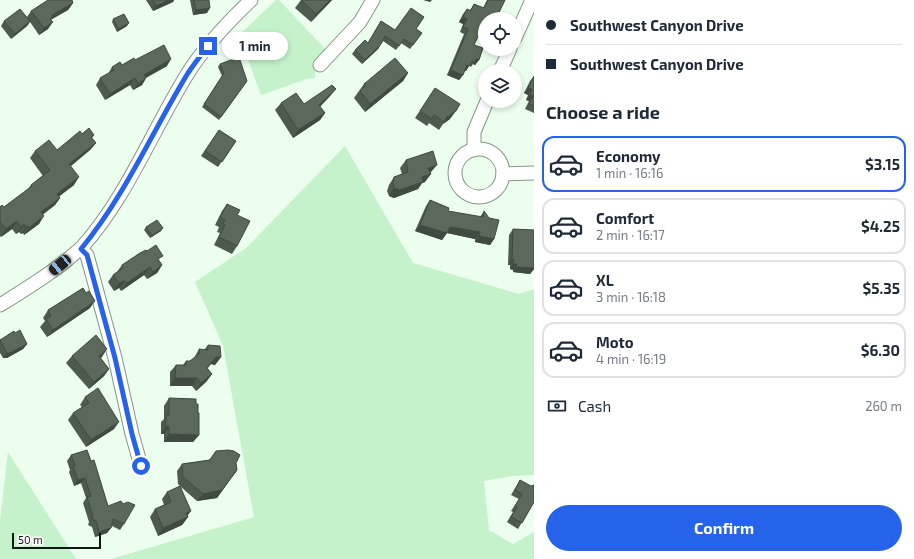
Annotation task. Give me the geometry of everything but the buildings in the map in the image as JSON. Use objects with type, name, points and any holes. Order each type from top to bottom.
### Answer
[{"type":"street","points":[[0,305],[50,273],[81,249],[115,203],[188,73],[208,46],[232,18],[252,0]]},
{"type":"street","points":[[320,65],[360,22],[373,0]]},
{"type":"street","points":[[522,22],[532,0]]},
{"type":"street","points":[[474,150],[474,132],[484,108]]},
{"type":"street","points":[[474,150],[484,150],[494,154],[499,160],[503,174],[499,186],[488,195],[479,197],[463,191],[458,184],[456,175],[456,166],[461,158],[474,150]]},
{"type":"street","points":[[503,174],[534,173]]},
{"type":"street","points":[[81,249],[87,255],[115,358],[132,434],[141,466]]},
{"type":"green space","points":[[276,0],[279,0],[327,51],[315,68],[315,78],[307,79],[261,95],[239,35]]},
{"type":"green space","points":[[345,146],[413,263],[519,294],[534,289],[534,475],[511,476],[484,481],[489,530],[513,544],[534,532],[534,559],[111,559],[254,517],[223,346],[195,282],[246,248]]},
{"type":"green space","points":[[8,452],[76,559],[0,559],[0,521]]},
{"type":"route","points":[[141,466],[132,434],[115,358],[87,255],[81,249],[115,203],[188,73],[208,46]]}]
